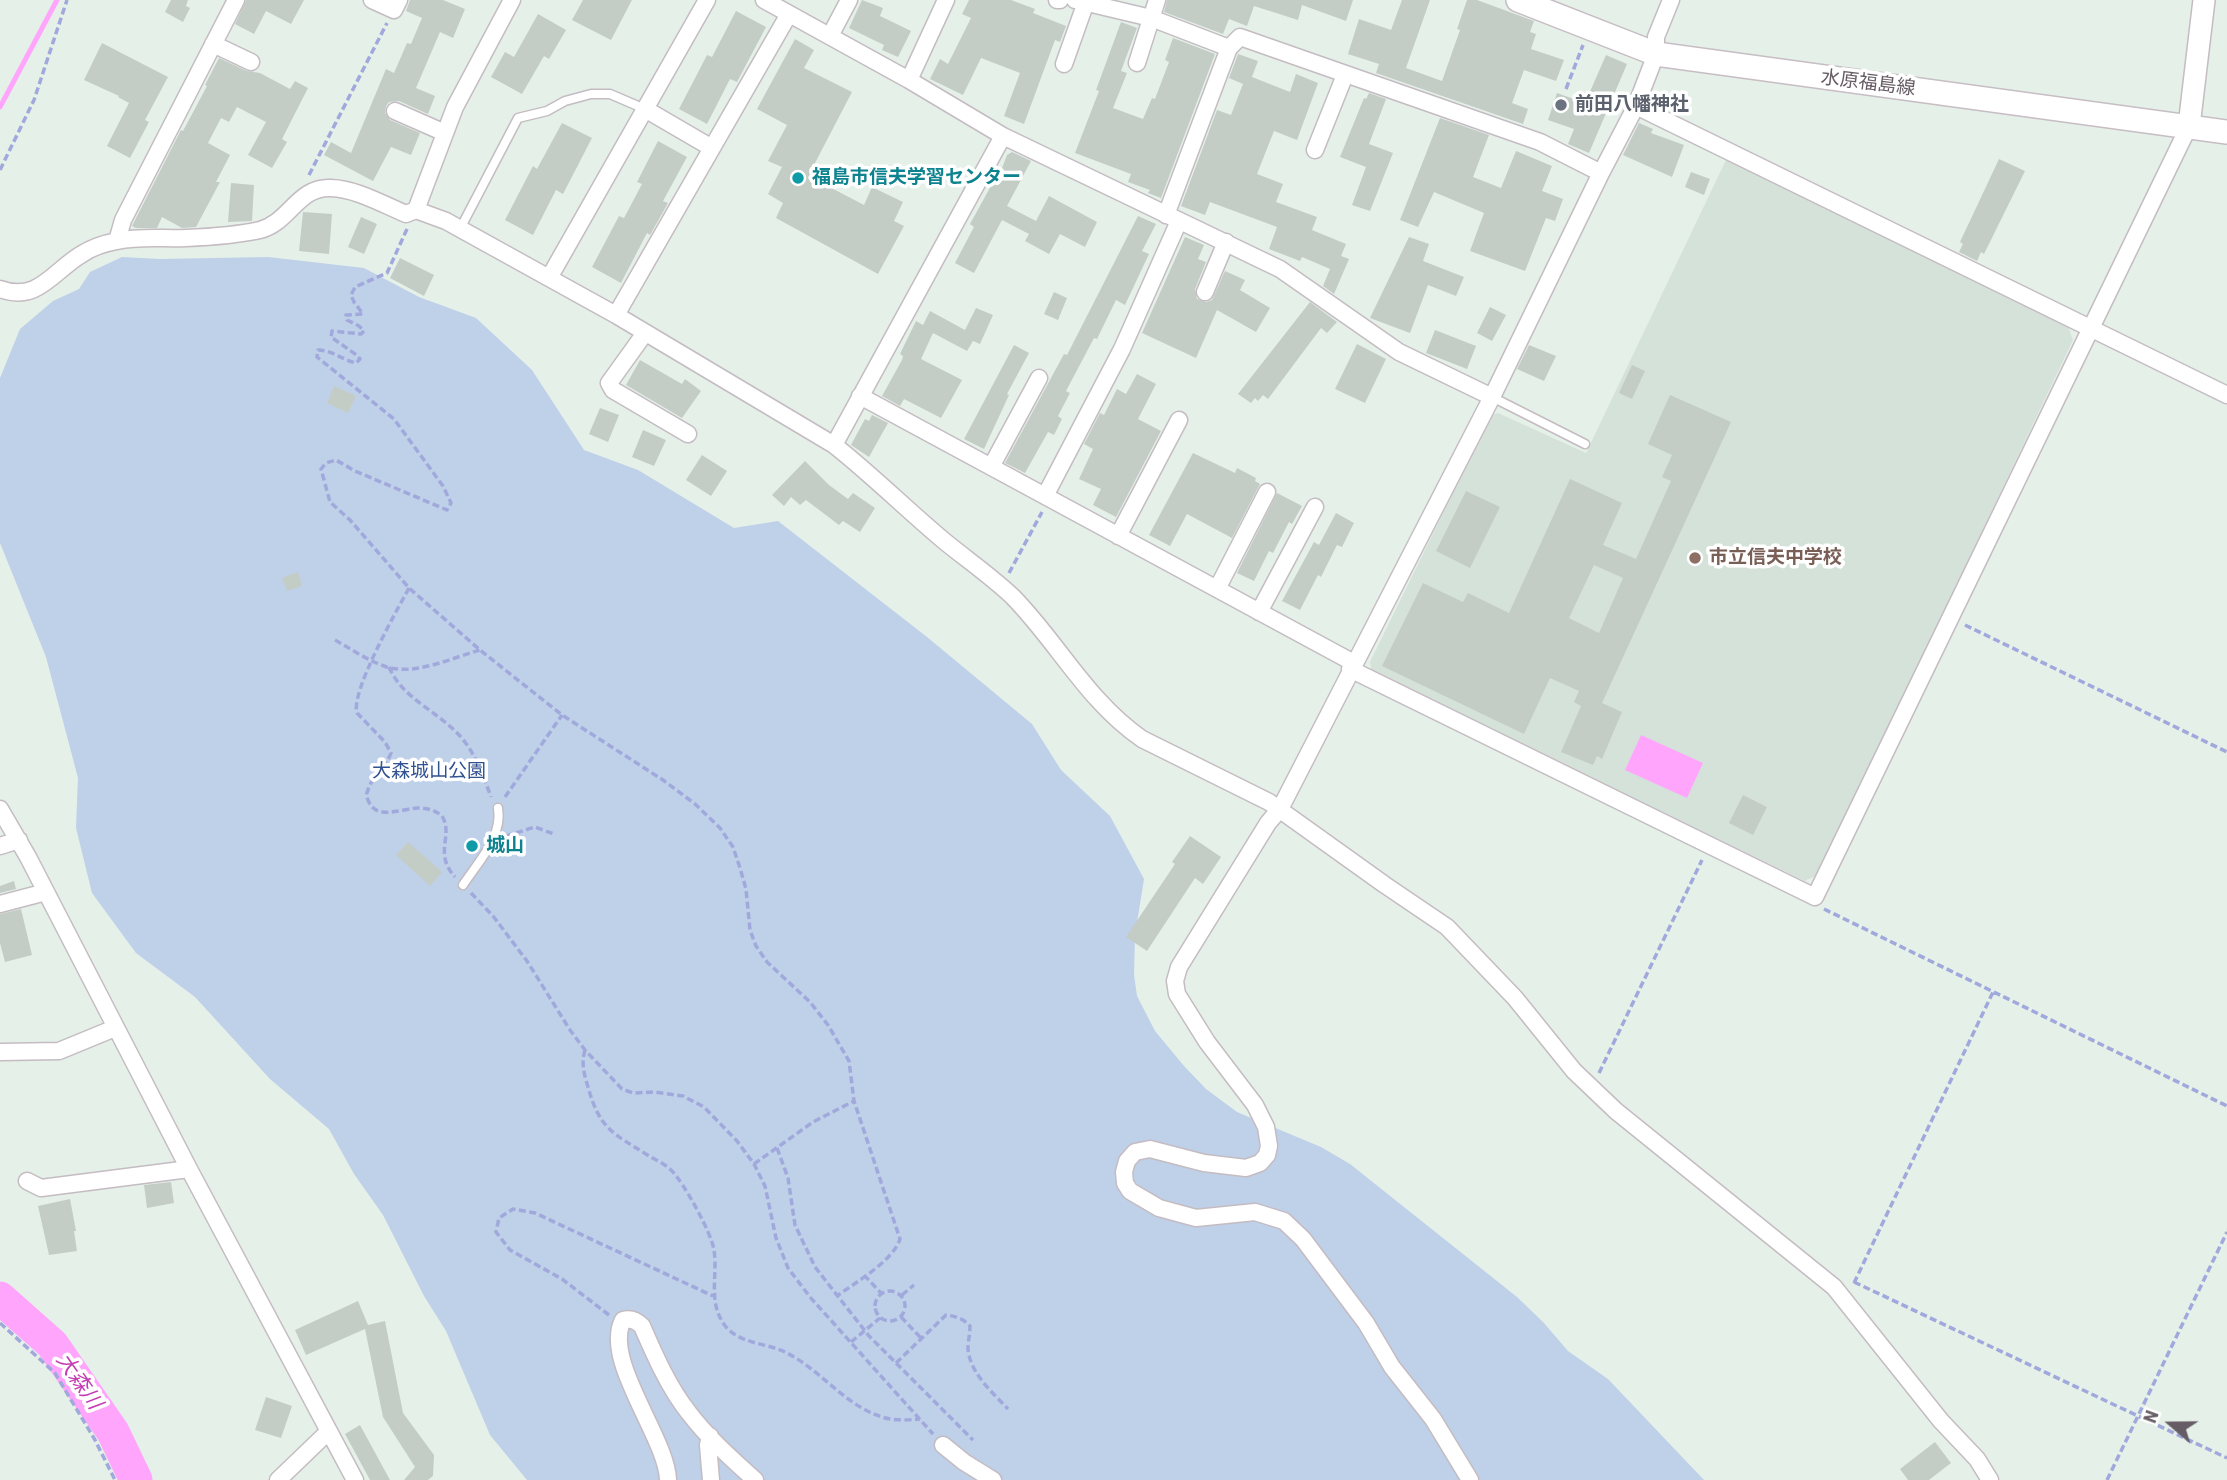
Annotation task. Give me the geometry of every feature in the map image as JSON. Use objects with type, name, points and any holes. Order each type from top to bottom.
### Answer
[{"type":"main road","name":"水原福島線","points":[[1518,0],[1656,54],[2227,132]]},
{"type":"street","points":[[117,240],[123,220],[236,0]]},
{"type":"street","points":[[372,0],[396,5]]},
{"type":"street","points":[[416,210],[455,107],[512,0]]},
{"type":"street","points":[[549,278],[707,0]]},
{"type":"street","points":[[764,0],[909,80],[1003,136],[1280,269],[1399,352],[1492,397]]},
{"type":"street","points":[[830,36],[849,0]]},
{"type":"street","points":[[909,80],[946,0]]},
{"type":"street","points":[[1137,63],[1157,0]]},
{"type":"street","points":[[1470,1480],[1433,1419],[1392,1367],[1366,1323],[1303,1238],[1284,1221],[1255,1212],[1196,1218],[1184,1216],[1145,1201],[1130,1191],[1124,1172],[1127,1161],[1135,1152],[1150,1149],[1204,1163],[1246,1168],[1260,1163],[1267,1155],[1269,1146],[1266,1126],[1255,1105],[1190,1018],[1177,995],[1175,981],[1188,950],[1268,823],[1280,810],[1492,397],[1636,106],[1656,54],[1656,37],[1671,0]]},
{"type":"street","points":[[860,397],[1217,589],[1352,666],[1815,897],[2189,126],[2204,0]]},
{"type":"street","points":[[1064,64],[1080,1],[1151,18],[1229,48]]},
{"type":"street","points":[[615,315],[789,14]]},
{"type":"street","points":[[1047,497],[1122,349],[1172,218],[1229,48],[1240,37],[1540,142],[1601,173]]},
{"type":"street","points":[[213,44],[251,62]]},
{"type":"street","points":[[1315,150],[1345,75]]},
{"type":"street","points":[[1636,106],[2227,395]]},
{"type":"street","points":[[645,109],[712,148]]},
{"type":"street","points":[[395,111],[445,133]]},
{"type":"street","points":[[834,445],[1003,136]]},
{"type":"street","points":[[0,289],[14,294],[43,286],[83,253],[117,240],[188,238],[262,229],[278,222],[294,204],[310,192],[329,188],[354,192],[406,214],[416,210],[460,229],[645,332],[834,445],[1001,587],[1043,631],[1106,711],[1129,730],[1280,810],[1447,927],[1515,998],[1574,1071],[1626,1119],[1834,1287],[1941,1421],[1977,1460],[1990,1480]]},
{"type":"street","points":[[1205,292],[1226,242]]},
{"type":"street","points":[[645,332],[609,383],[613,390],[688,434]]},
{"type":"street","points":[[991,467],[1039,378]]},
{"type":"street","points":[[1118,536],[1179,420]]},
{"type":"street","points":[[1217,589],[1267,492]]},
{"type":"street","points":[[1259,612],[1315,507]]},
{"type":"street","points":[[0,809],[19,840],[189,1169],[355,1480]]},
{"type":"street","points":[[0,846],[19,840]]},
{"type":"street","points":[[0,904],[46,892]]},
{"type":"street","points":[[1,1052],[59,1051],[116,1028]]},
{"type":"street","points":[[27,1181],[41,1188],[189,1169]]},
{"type":"street","points":[[668,1480],[668,1468],[661,1447],[637,1402],[628,1377],[621,1345],[620,1326],[623,1320],[637,1322],[642,1326],[679,1399],[710,1436],[755,1480]]},
{"type":"street","points":[[278,1480],[329,1431]]},
{"type":"street","points":[[710,1436],[708,1445],[711,1480]]},
{"type":"street","points":[[943,1445],[993,1480]]},
{"type":"lane","points":[[460,229],[518,118],[547,111],[565,101],[591,94],[610,94],[645,109]]},
{"type":"lane","points":[[1492,397],[1585,444]]},
{"type":"lane","points":[[463,885],[494,838],[499,827],[498,808]]},
{"type":"path","points":[[0,170],[34,100],[67,0]]},
{"type":"path","points":[[294,204],[396,5]]},
{"type":"path","points":[[1566,89],[1589,28]]},
{"type":"path","points":[[416,210],[387,273],[355,287],[351,295],[363,314],[346,315],[346,320],[364,331],[361,334],[332,331],[331,337],[334,341],[360,359],[356,363],[346,361],[324,350],[318,350],[317,358],[394,419],[443,486],[451,503],[447,510],[355,471],[336,460],[326,463],[321,469],[330,502],[350,520],[408,588],[480,650],[562,715],[663,780],[695,804],[720,828],[733,847],[746,889],[750,930],[757,946],[767,962],[810,1002],[828,1025],[849,1061],[854,1101],[900,1239],[897,1247],[837,1296]]},
{"type":"path","points":[[1001,587],[1047,497]]},
{"type":"path","points":[[408,588],[356,698],[355,708],[360,718],[385,742],[391,753],[369,786],[368,800],[376,810],[382,812],[426,809],[442,816],[447,828],[443,848],[445,860],[452,873],[493,916],[527,961],[570,1030],[622,1089],[633,1093],[654,1092],[683,1096],[704,1107],[737,1140],[765,1186],[776,1238],[788,1268],[943,1445]]},
{"type":"path","points":[[1950,618],[2227,752]]},
{"type":"path","points":[[335,640],[372,660],[401,669],[419,667],[480,650]]},
{"type":"path","points":[[389,667],[394,681],[458,734],[468,747],[491,799],[498,808],[562,715]]},
{"type":"path","points":[[494,838],[536,827],[554,834]]},
{"type":"path","points":[[1592,1087],[1709,845]]},
{"type":"path","points":[[1815,897],[1821,907],[2227,1106]]},
{"type":"path","points":[[1845,1301],[1993,992]]},
{"type":"path","points":[[585,1050],[582,1059],[583,1071],[596,1113],[609,1129],[671,1170],[708,1228],[714,1250],[714,1297],[727,1328],[754,1343],[784,1352],[841,1394],[883,1417],[920,1419]]},
{"type":"path","points":[[754,1164],[813,1122],[854,1101]]},
{"type":"path","points":[[777,1148],[788,1178],[795,1225],[815,1267],[864,1331],[973,1440]]},
{"type":"path","points":[[620,1326],[600,1307],[562,1279],[510,1250],[496,1232],[499,1218],[513,1209],[535,1213],[714,1297]]},
{"type":"path","points":[[2107,1480],[2227,1232]]},
{"type":"path","points":[[864,1275],[881,1293]]},
{"type":"path","points":[[1854,1282],[2227,1458]]},
{"type":"path","points":[[901,1295],[914,1285]]},
{"type":"path","points":[[894,1291],[901,1295],[906,1306],[901,1317],[893,1321],[880,1318],[874,1305],[876,1298],[881,1293],[894,1291]]},
{"type":"path","points":[[896,1363],[946,1315],[966,1322],[970,1326],[968,1352],[972,1365],[1008,1409]]},
{"type":"path","points":[[901,1317],[921,1338]]},
{"type":"path","points":[[851,1342],[880,1318]]},
{"type":"path","points":[[0,1323],[55,1373],[95,1440],[115,1480]]},
{"type":"shaded area","name":"市立信夫中学校","points":[[1726,160],[2068,326],[2073,340],[1819,874],[1805,881],[1372,674],[1370,662],[1491,415],[1498,413],[1586,453]]},
{"type":"shaded area","points":[[1641,735],[1703,763],[1687,798],[1625,770]]},
{"type":"green space","name":"大森城山公園","points":[[122,257],[268,257],[364,268],[419,297],[476,318],[532,370],[584,450],[638,470],[734,528],[778,521],[927,637],[1032,724],[1061,770],[1110,816],[1144,879],[1135,935],[1134,975],[1137,996],[1155,1031],[1206,1089],[1237,1112],[1321,1147],[1350,1164],[1517,1297],[1568,1351],[1608,1379],[1704,1480],[527,1480],[490,1435],[446,1331],[424,1296],[383,1215],[354,1174],[329,1129],[270,1079],[195,997],[136,953],[92,893],[76,828],[78,778],[46,657],[0,543],[0,378],[20,329],[53,301],[79,289],[90,272]]},
{"type":"building","points":[[171,0],[188,0],[186,6],[190,8],[183,22],[165,12]]},
{"type":"building","points":[[246,0],[304,0],[291,24],[266,11],[254,34],[235,24]]},
{"type":"building","points":[[410,0],[443,0],[465,9],[453,38],[440,32],[416,88],[435,96],[428,114],[399,101],[389,102],[386,106],[385,113],[390,120],[420,133],[411,155],[391,147],[373,181],[324,155],[331,142],[351,153],[386,69],[394,73],[422,18],[406,11]]},
{"type":"building","points":[[583,0],[632,0],[611,40],[572,20]]},
{"type":"building","points":[[862,0],[883,8],[880,16],[911,31],[898,57],[882,50],[884,45],[849,28]]},
{"type":"building","points":[[969,0],[1011,0],[1035,9],[1033,13],[1066,26],[1060,42],[1055,40],[1024,124],[1004,116],[1020,73],[981,58],[963,95],[930,79],[940,59],[948,64],[971,18],[962,14]]},
{"type":"building","points":[[1167,0],[1353,0],[1346,21],[1302,5],[1298,20],[1254,6],[1247,26],[1229,19],[1223,34],[1164,12]]},
{"type":"building","points":[[1402,0],[1430,0],[1406,68],[1442,81],[1460,30],[1457,29],[1467,0],[1477,0],[1534,21],[1530,32],[1536,34],[1531,49],[1564,60],[1556,81],[1524,70],[1512,103],[1528,109],[1523,124],[1376,73],[1379,64],[1348,54],[1359,19],[1391,30]]},
{"type":"building","points":[[736,11],[766,27],[737,82],[730,79],[707,124],[679,109],[707,55],[712,57]]},
{"type":"building","points":[[538,14],[566,30],[549,59],[544,56],[522,94],[491,77],[505,52],[514,57]]},
{"type":"building","points":[[1121,22],[1137,28],[1121,71],[1127,73],[1113,108],[1143,119],[1152,98],[1155,99],[1169,62],[1165,60],[1173,38],[1215,54],[1161,198],[1148,193],[1150,190],[1128,182],[1131,174],[1075,153],[1099,91],[1096,90]]},
{"type":"building","name":"福島市信夫学習センター","points":[[795,39],[814,50],[804,68],[852,92],[815,163],[820,182],[864,205],[872,187],[903,202],[894,221],[904,226],[878,274],[776,218],[783,203],[768,194],[782,167],[768,161],[787,125],[757,109]]},
{"type":"building","points":[[102,43],[168,77],[145,120],[149,122],[130,158],[107,146],[129,103],[84,80]]},
{"type":"building","points":[[1238,54],[1258,61],[1252,77],[1290,92],[1296,74],[1318,83],[1297,140],[1274,131],[1257,174],[1283,184],[1276,202],[1317,217],[1312,230],[1346,244],[1341,256],[1349,259],[1334,294],[1323,286],[1330,269],[1302,257],[1300,261],[1269,249],[1277,227],[1210,202],[1205,215],[1181,206],[1217,110],[1231,115],[1243,84],[1229,78]]},
{"type":"building","points":[[1606,55],[1627,64],[1589,153],[1568,144],[1574,129],[1548,120],[1557,93],[1585,103]]},
{"type":"building","points":[[219,58],[247,71],[260,73],[290,89],[295,81],[308,88],[282,139],[287,142],[272,168],[248,155],[266,122],[237,107],[229,122],[221,118],[208,143],[230,155],[216,182],[220,182],[196,227],[182,228],[162,217],[157,228],[132,226],[181,130],[183,131],[207,86],[205,85]]},
{"type":"building","points":[[1369,93],[1386,99],[1369,144],[1393,153],[1370,211],[1352,205],[1366,167],[1340,157],[1364,98],[1366,99]]},
{"type":"building","points":[[1440,118],[1489,135],[1473,177],[1501,188],[1516,151],[1552,166],[1542,191],[1563,199],[1555,221],[1546,218],[1525,271],[1470,251],[1484,213],[1434,192],[1418,227],[1400,220]]},
{"type":"building","points":[[562,123],[592,138],[563,194],[556,190],[533,235],[505,220],[533,166],[537,169]]},
{"type":"building","points":[[1639,123],[1653,129],[1651,133],[1684,145],[1672,177],[1623,155]]},
{"type":"building","points":[[658,141],[687,157],[663,201],[668,203],[650,235],[647,233],[621,283],[592,267],[619,216],[624,218],[642,184],[637,182]]},
{"type":"building","points":[[1012,152],[1031,161],[1007,206],[1036,221],[1049,196],[1097,222],[1085,247],[1060,234],[1049,254],[1025,241],[1029,234],[1002,220],[974,273],[955,263],[974,227],[970,224],[997,175],[999,176],[1007,155]]},
{"type":"building","points":[[1999,159],[2025,171],[1984,254],[1981,252],[1977,261],[1959,252],[1963,244],[1960,242]]},
{"type":"building","points":[[1691,172],[1710,179],[1704,195],[1685,187]]},
{"type":"building","points":[[231,183],[254,185],[252,221],[228,222]]},
{"type":"building","points":[[303,212],[332,214],[329,254],[299,251]]},
{"type":"building","points":[[1138,216],[1156,224],[1142,251],[1149,254],[1125,305],[1116,300],[1097,339],[1094,338],[1066,391],[1070,393],[1058,416],[1062,419],[1054,435],[1048,432],[1025,473],[1005,463],[1064,354],[1067,355]]},
{"type":"building","points":[[361,217],[377,224],[364,254],[348,247]]},
{"type":"building","points":[[1185,237],[1204,245],[1198,259],[1206,262],[1195,289],[1197,299],[1206,302],[1212,300],[1225,271],[1245,280],[1240,290],[1270,308],[1256,332],[1217,310],[1196,358],[1142,333]]},
{"type":"building","points":[[1409,237],[1429,244],[1423,261],[1464,277],[1456,296],[1428,285],[1410,333],[1370,318]]},
{"type":"building","points":[[400,258],[434,275],[424,296],[390,278]]},
{"type":"building","points":[[1054,292],[1067,298],[1058,320],[1044,314]]},
{"type":"building","points":[[1310,302],[1337,322],[1327,333],[1321,328],[1268,399],[1263,395],[1258,401],[1255,398],[1251,403],[1238,394]]},
{"type":"building","points":[[1490,307],[1506,315],[1492,341],[1477,333]]},
{"type":"building","points":[[976,308],[993,315],[980,344],[973,341],[967,351],[933,333],[921,359],[962,380],[941,418],[904,399],[900,406],[882,396],[902,360],[903,356],[900,354],[916,321],[923,325],[930,311],[965,330]]},
{"type":"building","points":[[1435,330],[1476,346],[1467,369],[1426,353]]},
{"type":"building","points":[[1357,344],[1386,359],[1365,403],[1335,389]]},
{"type":"building","points":[[1014,345],[1029,353],[1007,394],[1009,395],[984,449],[964,439]]},
{"type":"building","points":[[1529,345],[1556,356],[1544,381],[1517,369]]},
{"type":"building","points":[[640,360],[682,384],[685,379],[701,391],[682,418],[626,385]]},
{"type":"building","points":[[1632,365],[1645,371],[1632,399],[1619,393]]},
{"type":"building","points":[[1137,374],[1156,384],[1138,419],[1161,431],[1116,517],[1093,505],[1101,489],[1079,479],[1093,449],[1084,444],[1100,413],[1104,415],[1117,389],[1126,394]]},
{"type":"building","points":[[334,386],[356,396],[348,413],[327,403]]},
{"type":"building","points":[[1670,395],[1731,422],[1602,703],[1622,712],[1602,759],[1597,756],[1593,765],[1561,752],[1581,706],[1574,702],[1579,691],[1550,678],[1524,734],[1382,666],[1423,583],[1463,602],[1468,593],[1509,613],[1570,479],[1622,503],[1603,545],[1636,559],[1671,481],[1662,477],[1672,455],[1648,444]],"holes":[[[1594,565],[1623,578],[1599,633],[1569,618]]]},
{"type":"building","points":[[600,408],[619,415],[608,442],[589,434]]},
{"type":"building","points":[[872,415],[888,423],[869,457],[851,445],[865,419],[869,421]]},
{"type":"building","points":[[643,430],[666,440],[654,466],[632,457]]},
{"type":"building","points":[[1193,453],[1235,473],[1237,468],[1256,478],[1255,481],[1260,484],[1232,538],[1187,514],[1170,546],[1149,535]]},
{"type":"building","points":[[702,455],[727,471],[711,496],[686,480]]},
{"type":"building","points":[[805,461],[848,499],[853,493],[875,508],[860,532],[843,521],[839,525],[806,500],[800,505],[791,497],[784,506],[772,495]]},
{"type":"building","points":[[1466,491],[1500,507],[1470,568],[1436,551]]},
{"type":"building","points":[[1277,493],[1302,506],[1292,524],[1289,522],[1273,553],[1269,551],[1254,581],[1237,573]]},
{"type":"building","points":[[1336,513],[1354,523],[1342,547],[1337,545],[1321,577],[1318,575],[1300,610],[1282,601],[1314,542],[1319,545]]},
{"type":"building","points":[[298,572],[302,586],[287,591],[282,578]]},
{"type":"building","points":[[1743,795],[1767,807],[1753,835],[1729,823]]},
{"type":"building","points":[[1190,836],[1221,857],[1203,884],[1195,878],[1147,951],[1126,937],[1175,864],[1172,862]]},
{"type":"building","points":[[408,842],[442,872],[430,886],[396,855]]},
{"type":"building","points":[[14,881],[16,889],[0,893],[0,886]]},
{"type":"building","points":[[21,909],[32,955],[5,962],[0,943],[0,914]]},
{"type":"building","points":[[171,1182],[174,1203],[147,1208],[144,1185]]},
{"type":"building","points":[[70,1199],[77,1251],[49,1255],[38,1206]]},
{"type":"building","points":[[358,1301],[368,1325],[385,1321],[403,1413],[434,1455],[433,1476],[428,1480],[404,1480],[415,1467],[383,1417],[365,1329],[306,1355],[295,1330]]},
{"type":"building","points":[[266,1397],[292,1406],[281,1438],[255,1430]]},
{"type":"building","points":[[360,1425],[390,1480],[370,1480],[345,1434]]},
{"type":"building","points":[[1935,1442],[1951,1463],[1929,1480],[1908,1480],[1900,1469]]},
{"type":"waterway","points":[[0,107],[57,0]]},
{"type":"waterway","name":"大森川","points":[[0,1298],[52,1344],[113,1432],[136,1480]]},
{"type":"place","name":"前田八幡神社","points":[[1561,105]]},
{"type":"place","name":"福島市信夫学習センター","points":[[798,178]]},
{"type":"place","name":"市立信夫中学校","points":[[1695,558]]},
{"type":"place","name":"城山","points":[[472,846]]}]
